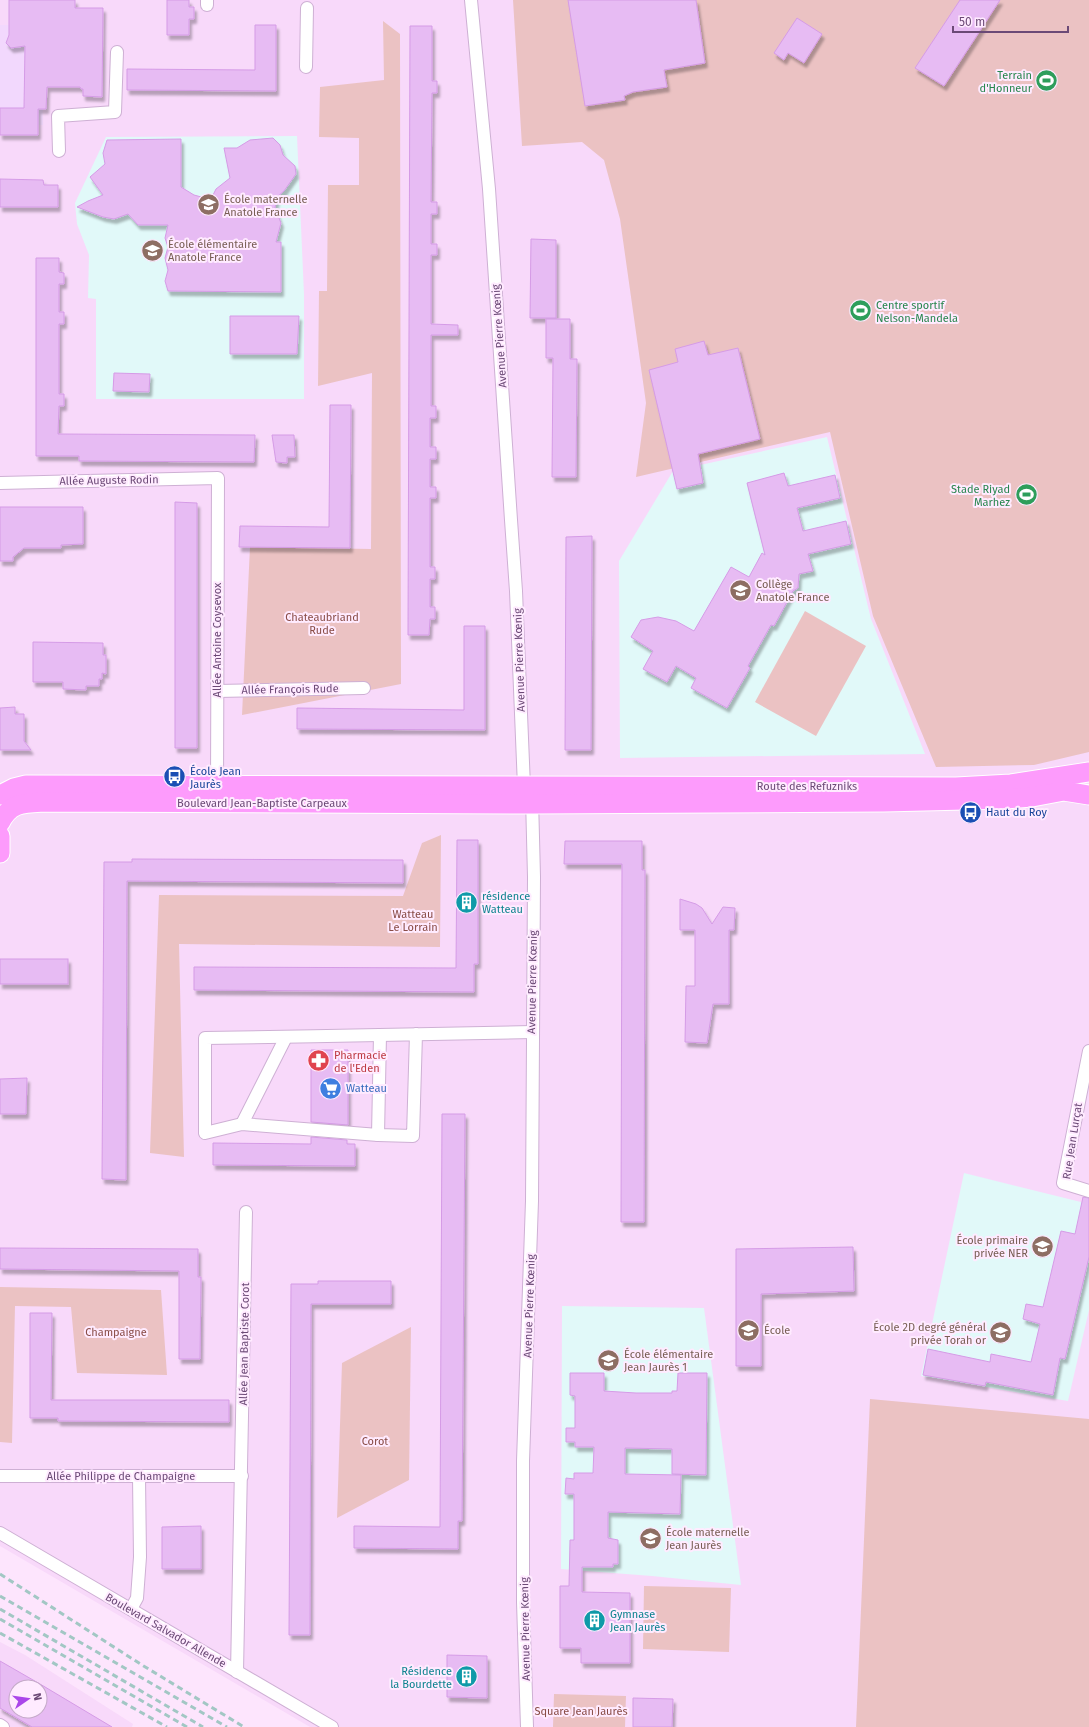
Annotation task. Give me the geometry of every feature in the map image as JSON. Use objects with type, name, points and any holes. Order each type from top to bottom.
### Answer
[{"type":"main road","name":"Route des Refuzniks","points":[[528,796],[956,787],[1011,784],[1089,772]]},
{"type":"main road","name":"Boulevard Jean-Baptiste Carpeaux","points":[[0,795],[14,788],[26,786],[217,795],[528,796]]},
{"type":"main road","name":"Route des Refuzniks","points":[[528,796],[980,801],[1032,797],[1064,791],[1089,795]]},
{"type":"main road","name":"Boulevard Jean-Baptiste Carpeaux","points":[[0,823],[12,806],[27,803],[217,795]]},
{"type":"main road","points":[[0,836],[0,853]]},
{"type":"street","name":"Avenue Pierre Kœnig","points":[[471,0],[489,189],[534,877],[531,1236],[523,1461],[527,1727]]},
{"type":"street","points":[[306,67],[307,8]]},
{"type":"street","points":[[59,151],[58,116],[115,112],[117,52]]},
{"type":"street","name":"Allée Auguste Rodin","points":[[0,483],[218,478]]},
{"type":"street","name":"Allée Antoine Coysevox","points":[[217,795],[218,478]]},
{"type":"street","name":"Allée François Rude","points":[[217,691],[364,688]]},
{"type":"street","points":[[416,1034],[413,1136],[378,1136],[242,1124],[206,1133],[205,1038],[286,1037],[416,1034],[532,1032]]},
{"type":"street","points":[[378,1136],[380,1035]]},
{"type":"street","points":[[242,1124],[286,1037]]},
{"type":"street","name":"Rue Jean Lurçat","points":[[1089,1051],[1063,1183],[1089,1191]]},
{"type":"street","name":"Allée Jean Baptiste Corot","points":[[237,1672],[246,1212]]},
{"type":"street","name":"Allée Philippe de Champaigne","points":[[0,1476],[242,1476]]},
{"type":"street","points":[[131,1610],[137,1598],[140,1557],[139,1477]]},
{"type":"street","name":"Boulevard Salvador Allende","points":[[0,1533],[332,1727]]},
{"type":"shaded area","points":[[0,0],[1089,0],[1089,1727],[310,1727],[0,1546]]},
{"type":"shaded area","points":[[0,25],[41,25],[43,125],[0,125]]},
{"type":"shaded area","points":[[297,136],[304,294],[304,399],[96,399],[96,299],[88,298],[89,255],[77,224],[75,203],[106,137]]},
{"type":"shaded area","name":"Collège Anatole France","points":[[827,437],[871,619],[925,754],[620,758],[619,561],[673,471]]},
{"type":"shaded area","points":[[964,1173],[1089,1204],[1089,1310],[1068,1401],[921,1376]]},
{"type":"shaded area","points":[[562,1306],[704,1308],[741,1585],[561,1569]]},
{"type":"shaded area","points":[[0,1642],[25,1655],[133,1724],[132,1727],[0,1727]]},
{"type":"green space","name":"Centre sportif Nelson-Mandela","points":[[513,0],[1089,0],[1089,752],[1034,765],[936,767],[873,616],[830,432],[636,477],[646,403],[620,219],[604,160],[582,142],[522,146]]},
{"type":"green space","name":"Chateaubriand Rude","points":[[383,21],[400,34],[401,684],[242,715],[250,547],[371,549],[372,373],[318,386],[319,291],[327,291],[328,185],[359,185],[359,138],[319,137],[320,87],[384,80]]},
{"type":"green space","points":[[805,611],[866,646],[816,736],[755,702]]},
{"type":"green space","name":"Watteau Le Lorrain","points":[[441,835],[440,947],[179,944],[184,1157],[150,1153],[159,895],[403,896],[422,843]]},
{"type":"green space","name":"Champaigne","points":[[0,1287],[161,1290],[167,1375],[77,1373],[71,1307],[15,1306],[12,1443],[0,1442]]},
{"type":"green space","name":"Corot","points":[[411,1327],[409,1480],[337,1518],[342,1363]]},
{"type":"green space","points":[[870,1399],[1089,1419],[1089,1727],[856,1727]]},
{"type":"green space","points":[[644,1586],[731,1588],[729,1652],[643,1649]]},
{"type":"green space","name":"Square Jean Jaurès","points":[[554,1694],[626,1696],[625,1727],[553,1727]]},
{"type":"building","points":[[9,0],[75,0],[75,8],[103,8],[102,97],[83,96],[83,89],[80,87],[47,87],[46,109],[38,109],[38,135],[0,135],[0,108],[24,108],[25,46],[11,48],[6,43],[9,35]]},
{"type":"building","points":[[167,0],[189,0],[189,7],[194,7],[194,19],[189,19],[189,35],[167,35]]},
{"type":"building","points":[[568,0],[696,0],[705,63],[664,70],[667,87],[633,92],[624,96],[625,100],[585,106]]},
{"type":"building","points":[[960,0],[1000,0],[944,86],[915,68]]},
{"type":"building","points":[[797,18],[822,34],[804,63],[788,53],[784,60],[774,53]]},
{"type":"building","points":[[255,25],[276,25],[276,91],[127,90],[127,69],[255,70]]},
{"type":"building","points":[[410,26],[432,26],[432,81],[437,81],[437,93],[432,93],[431,202],[437,202],[437,214],[431,214],[431,244],[437,244],[437,255],[431,255],[431,324],[458,325],[458,335],[431,335],[431,406],[436,406],[436,418],[430,418],[430,447],[436,447],[436,459],[430,459],[430,487],[436,487],[436,498],[430,498],[430,567],[435,567],[435,579],[430,579],[430,607],[435,607],[435,619],[430,619],[429,635],[408,635]]},
{"type":"building","points":[[273,138],[280,145],[283,155],[295,166],[296,174],[284,191],[277,197],[275,208],[281,223],[276,242],[281,242],[281,292],[168,291],[165,281],[168,270],[165,258],[168,247],[165,238],[168,225],[138,225],[128,214],[114,219],[103,217],[77,207],[103,195],[90,177],[105,164],[103,153],[107,140],[181,139],[181,187],[194,195],[205,198],[213,195],[216,189],[230,178],[224,148],[237,148],[250,140]]},
{"type":"building","points":[[0,179],[43,180],[44,185],[58,185],[58,207],[0,207]]},
{"type":"building","points":[[531,239],[556,240],[556,318],[530,318]]},
{"type":"building","points":[[36,258],[59,258],[59,272],[64,273],[64,284],[59,284],[59,312],[64,312],[64,324],[59,324],[59,394],[64,394],[64,406],[59,406],[58,434],[255,435],[254,462],[79,461],[79,456],[36,456]]},
{"type":"building","points":[[230,316],[299,316],[297,354],[230,354]]},
{"type":"building","points":[[546,319],[570,319],[570,359],[577,359],[576,477],[552,477],[553,358],[546,358]]},
{"type":"building","points":[[704,341],[708,355],[738,348],[760,439],[698,454],[703,483],[677,489],[649,370],[678,362],[675,349]]},
{"type":"building","points":[[114,373],[150,374],[149,392],[113,391]]},
{"type":"building","points":[[330,405],[351,405],[350,548],[239,547],[240,526],[329,527]]},
{"type":"building","points":[[272,435],[294,435],[295,457],[287,457],[287,463],[276,462]]},
{"type":"building","points":[[784,473],[788,486],[835,475],[840,498],[797,508],[803,531],[846,521],[851,544],[808,554],[813,571],[799,574],[798,588],[793,591],[774,626],[771,625],[748,666],[750,668],[727,708],[691,688],[696,678],[676,666],[667,682],[643,669],[653,651],[631,637],[641,620],[658,617],[676,621],[694,631],[731,567],[749,577],[762,553],[765,555],[747,483]]},
{"type":"building","points":[[175,502],[197,503],[197,748],[175,748]]},
{"type":"building","points":[[0,507],[83,507],[83,544],[61,545],[61,548],[24,548],[13,557],[13,561],[0,561]]},
{"type":"building","points":[[592,536],[591,750],[565,750],[566,537]]},
{"type":"building","points":[[464,626],[485,626],[485,730],[297,729],[297,708],[464,710]]},
{"type":"building","points":[[33,642],[103,643],[103,655],[106,655],[106,674],[102,673],[102,679],[99,679],[99,686],[86,686],[86,690],[63,689],[63,682],[33,682]]},
{"type":"building","points":[[15,707],[15,714],[24,714],[24,741],[31,750],[0,750],[0,708]]},
{"type":"building","name":"résidence Watteau","points":[[457,840],[478,840],[478,964],[474,964],[474,992],[194,990],[194,967],[456,968]]},
{"type":"building","points":[[565,841],[642,841],[642,870],[645,870],[644,1222],[621,1222],[622,864],[564,864]]},
{"type":"building","points":[[132,859],[403,860],[403,883],[127,881],[126,1180],[102,1179],[104,862],[132,862]]},
{"type":"building","points":[[680,899],[696,904],[702,908],[712,924],[723,907],[735,908],[734,930],[729,930],[729,1004],[713,1004],[707,1043],[685,1042],[686,986],[695,986],[695,930],[680,930]]},
{"type":"building","points":[[0,959],[68,959],[68,984],[0,984]]},
{"type":"building","name":"Watteau","points":[[311,1050],[348,1050],[348,1125],[311,1122]]},
{"type":"building","points":[[27,1078],[26,1114],[0,1114],[0,1079]]},
{"type":"building","points":[[442,1114],[465,1114],[462,1521],[458,1521],[458,1549],[354,1548],[354,1526],[440,1527]]},
{"type":"building","points":[[311,1137],[347,1140],[347,1144],[355,1144],[355,1166],[213,1165],[213,1143],[311,1144]]},
{"type":"building","points":[[1083,1197],[1089,1198],[1089,1257],[1065,1359],[1060,1358],[1053,1395],[986,1382],[985,1386],[923,1375],[928,1349],[990,1362],[991,1354],[1031,1362],[1040,1324],[1023,1319],[1026,1304],[1043,1307],[1061,1231],[1075,1234]]},
{"type":"building","name":"École","points":[[853,1247],[854,1291],[761,1294],[761,1366],[736,1366],[736,1249]]},
{"type":"building","points":[[0,1248],[198,1249],[198,1277],[201,1277],[200,1359],[179,1359],[179,1271],[0,1269]]},
{"type":"building","points":[[318,1281],[391,1281],[391,1304],[311,1304],[310,1635],[289,1635],[291,1284],[318,1284]]},
{"type":"building","points":[[30,1313],[52,1313],[51,1400],[229,1400],[229,1422],[58,1421],[58,1418],[30,1418]]},
{"type":"building","points":[[570,1373],[604,1373],[604,1391],[672,1393],[672,1391],[677,1391],[678,1373],[707,1373],[706,1475],[672,1474],[672,1449],[625,1448],[625,1474],[681,1475],[680,1514],[608,1512],[608,1538],[618,1540],[618,1564],[613,1564],[613,1567],[582,1567],[582,1592],[630,1593],[630,1663],[581,1663],[581,1648],[560,1648],[560,1586],[569,1586],[570,1540],[574,1540],[574,1494],[565,1494],[566,1478],[574,1479],[574,1473],[593,1473],[594,1447],[575,1447],[575,1442],[566,1442],[566,1428],[575,1428],[575,1396],[570,1395]]},
{"type":"building","points":[[201,1526],[201,1569],[162,1569],[162,1527]]},
{"type":"building","name":"Résidence la Bourdette","points":[[447,1655],[487,1656],[487,1698],[447,1697]]},
{"type":"building","points":[[0,1661],[31,1679],[8,1679],[8,1713],[0,1708]]},
{"type":"building","points":[[48,1689],[112,1727],[32,1727],[19,1719],[48,1719]]},
{"type":"building","points":[[633,1698],[673,1699],[672,1727],[633,1727]]},
{"type":"railway","points":[[0,1574],[142,1665],[244,1727]]},
{"type":"railway","points":[[0,1596],[227,1727]]},
{"type":"railway","points":[[0,1609],[203,1727]]},
{"type":"railway","points":[[0,1619],[187,1727]]},
{"type":"railway","points":[[0,1633],[167,1727]]},
{"type":"place","name":"Terrain d'Honneur","points":[[1047,81]]},
{"type":"place","name":"École maternelle Anatole France","points":[[209,205]]},
{"type":"place","name":"École élémentaire Anatole France","points":[[152,250]]},
{"type":"place","name":"Centre sportif Nelson-Mandela","points":[[861,311]]},
{"type":"place","name":"Stade Riyad Marhez","points":[[1026,495]]},
{"type":"place","name":"Collège Anatole France","points":[[741,590]]},
{"type":"place","name":"École Jean Jaurès","points":[[175,777]]},
{"type":"place","name":"Haut du Roy","points":[[970,812]]},
{"type":"place","name":"résidence Watteau","points":[[467,902]]},
{"type":"place","name":"Pharmacie de l'Eden","points":[[318,1061]]},
{"type":"place","name":"Watteau","points":[[330,1088]]},
{"type":"place","name":"École primaire privée NER","points":[[1043,1246]]},
{"type":"place","name":"École","points":[[749,1330]]},
{"type":"place","name":"École 2D degré général privée Torah or","points":[[1001,1333]]},
{"type":"place","name":"École élémentaire Jean Jaurès 1","points":[[609,1360]]},
{"type":"place","name":"École maternelle Jean Jaurès","points":[[651,1538]]},
{"type":"place","name":"Gymnase Jean Jaurès","points":[[595,1620]]},
{"type":"place","name":"Résidence la Bourdette","points":[[467,1677]]}]
